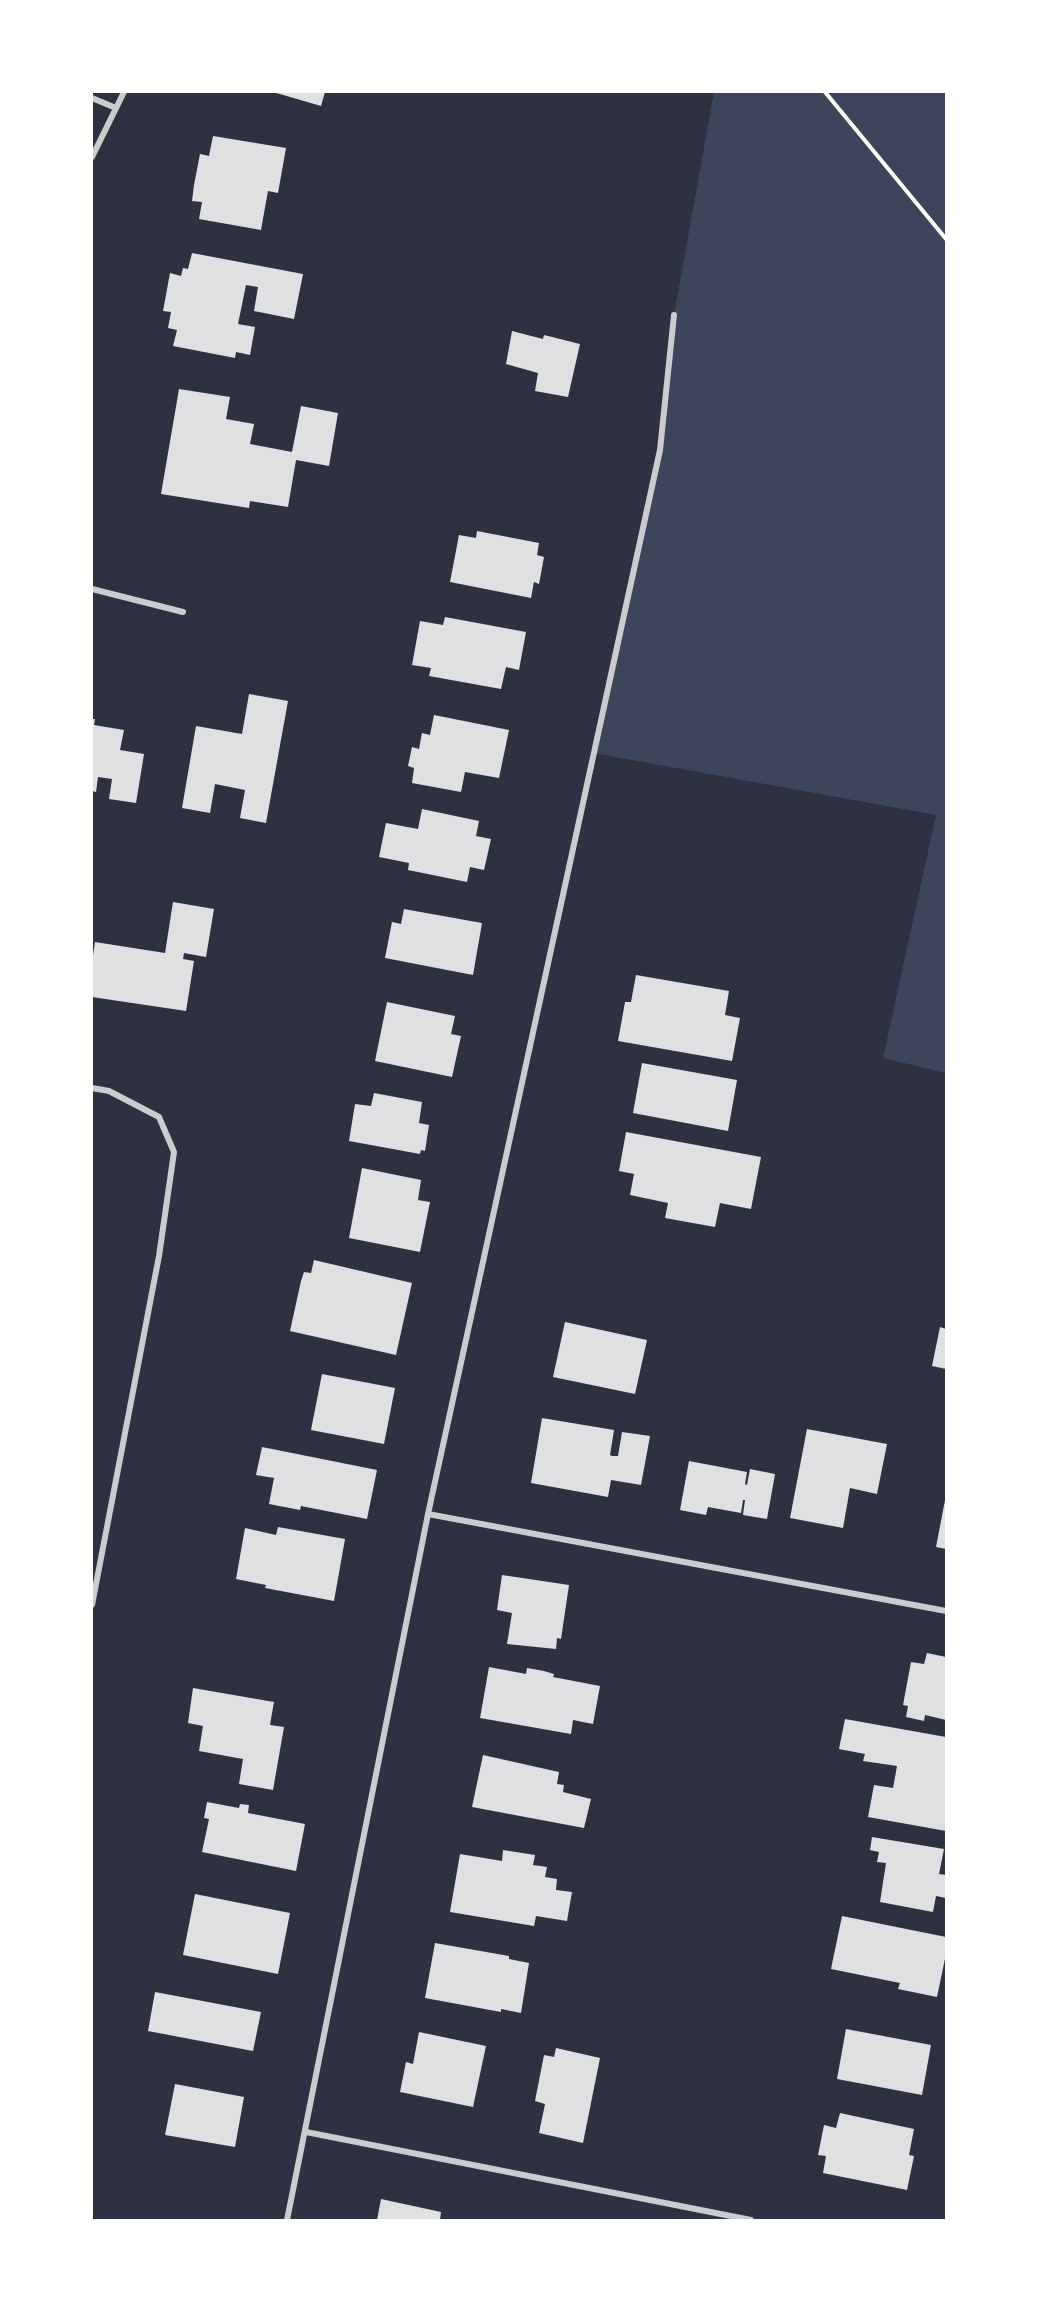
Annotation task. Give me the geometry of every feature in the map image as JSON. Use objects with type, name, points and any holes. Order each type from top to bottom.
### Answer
[{"type":"street","points":[[92,157],[124,92]]},
{"type":"street","points":[[92,98],[116,108]]},
{"type":"street","points":[[287,2220],[428,1514],[660,450],[674,315]]},
{"type":"street","points":[[92,589],[183,612]]},
{"type":"street","points":[[92,1088],[109,1091],[159,1117],[174,1152],[159,1256],[92,1605]]},
{"type":"street","points":[[428,1514],[946,1611]]},
{"type":"street","points":[[306,2132],[751,2220]]},
{"type":"path","points":[[825,92],[946,239]]},
{"type":"shaded area","points":[[714,92],[946,92],[946,1073],[883,1058],[936,815],[593,753],[660,450],[674,315]]},
{"type":"building","points":[[273,92],[325,92],[321,106]]},
{"type":"building","points":[[213,136],[286,148],[278,193],[268,191],[261,230],[199,219],[202,202],[192,201],[194,185],[200,154],[209,156]]},
{"type":"building","points":[[192,253],[303,274],[294,319],[254,311],[258,287],[246,285],[238,324],[255,327],[250,355],[236,352],[235,358],[173,346],[177,330],[168,328],[171,312],[163,311],[170,273],[181,276],[183,268],[188,269]]},
{"type":"building","points":[[512,331],[543,339],[544,335],[580,344],[568,397],[535,391],[538,373],[506,364]]},
{"type":"building","points":[[179,389],[230,397],[226,419],[254,424],[250,444],[292,452],[301,406],[338,413],[329,466],[296,460],[288,507],[250,501],[249,508],[161,494]]},
{"type":"building","points":[[477,531],[539,543],[537,555],[544,557],[539,584],[534,582],[531,598],[450,582],[459,535],[476,538]]},
{"type":"building","points":[[445,617],[526,632],[519,670],[506,667],[501,689],[429,676],[431,668],[412,665],[420,621],[443,625]]},
{"type":"building","points":[[249,694],[288,701],[266,823],[240,818],[245,790],[215,784],[210,813],[182,808],[196,726],[242,734]]},
{"type":"building","points":[[434,715],[509,730],[499,778],[465,772],[461,792],[412,783],[414,768],[408,766],[412,747],[419,749],[422,733],[430,735]]},
{"type":"building","points":[[92,719],[95,719],[94,725],[124,730],[120,750],[144,754],[136,803],[109,799],[112,779],[98,777],[96,792],[92,791]]},
{"type":"building","points":[[422,809],[479,821],[476,836],[491,839],[484,870],[470,867],[467,882],[408,870],[409,863],[379,857],[386,823],[418,829]]},
{"type":"building","points":[[173,902],[214,909],[206,957],[184,953],[183,959],[194,961],[186,1011],[92,997],[92,962],[95,942],[165,953]]},
{"type":"building","points":[[404,909],[482,923],[473,975],[385,958],[392,922],[401,924]]},
{"type":"building","points":[[636,975],[729,991],[725,1015],[740,1018],[732,1061],[618,1041],[625,1002],[631,1002]]},
{"type":"building","points":[[387,1002],[455,1016],[451,1034],[461,1036],[452,1077],[375,1061]]},
{"type":"building","points":[[642,1063],[737,1080],[728,1131],[633,1113]]},
{"type":"building","points":[[374,1093],[422,1102],[419,1123],[429,1125],[425,1151],[421,1150],[420,1154],[349,1141],[355,1104],[371,1106]]},
{"type":"building","points":[[626,1132],[761,1157],[751,1209],[720,1203],[715,1227],[665,1218],[668,1203],[630,1195],[634,1174],[619,1171]]},
{"type":"building","points":[[362,1168],[421,1180],[418,1200],[430,1202],[420,1252],[349,1238]]},
{"type":"building","points":[[314,1260],[412,1283],[396,1355],[290,1331],[304,1272],[311,1273]]},
{"type":"building","points":[[565,1322],[647,1340],[635,1394],[553,1377]]},
{"type":"building","points":[[940,1327],[946,1329],[946,1369],[932,1366]]},
{"type":"building","points":[[322,1374],[395,1388],[384,1444],[311,1430]]},
{"type":"building","points":[[542,1418],[614,1430],[610,1455],[612,1456],[618,1456],[622,1432],[650,1436],[641,1485],[611,1480],[608,1497],[531,1483]]},
{"type":"building","points":[[807,1429],[887,1444],[877,1494],[850,1488],[843,1528],[790,1518]]},
{"type":"building","points":[[262,1447],[377,1470],[367,1519],[301,1506],[300,1510],[269,1504],[274,1478],[256,1475]]},
{"type":"building","points":[[689,1461],[747,1472],[745,1484],[747,1485],[750,1469],[775,1474],[767,1519],[743,1515],[745,1500],[743,1500],[741,1513],[708,1507],[706,1515],[680,1510]]},
{"type":"building","points":[[946,1495],[946,1549],[936,1547]]},
{"type":"building","points":[[278,1527],[345,1539],[334,1601],[265,1588],[266,1585],[236,1579],[245,1528],[276,1535]]},
{"type":"building","points":[[502,1575],[569,1585],[561,1639],[557,1638],[556,1649],[507,1644],[512,1613],[497,1610]]},
{"type":"building","points":[[927,1653],[946,1657],[946,1720],[925,1715],[924,1721],[906,1717],[908,1706],[903,1705],[911,1662],[924,1664]]},
{"type":"building","points":[[489,1667],[526,1674],[527,1668],[554,1674],[553,1677],[600,1686],[593,1724],[573,1720],[571,1734],[480,1718]]},
{"type":"building","points":[[193,1688],[274,1702],[270,1725],[284,1727],[273,1790],[239,1784],[243,1759],[199,1751],[203,1726],[188,1723]]},
{"type":"building","points":[[845,1719],[946,1737],[946,1831],[868,1817],[874,1785],[893,1788],[897,1766],[863,1761],[865,1754],[839,1749]]},
{"type":"building","points":[[483,1755],[559,1772],[557,1784],[564,1785],[563,1792],[591,1799],[584,1828],[472,1807]]},
{"type":"building","points":[[207,1802],[239,1808],[240,1804],[249,1805],[248,1813],[305,1824],[296,1871],[202,1852],[209,1819],[204,1818]]},
{"type":"building","points":[[872,1837],[944,1849],[939,1874],[946,1875],[946,1898],[936,1896],[933,1912],[880,1902],[886,1863],[877,1862],[879,1852],[870,1850]]},
{"type":"building","points":[[503,1850],[535,1855],[533,1865],[547,1867],[545,1877],[557,1879],[556,1890],[572,1892],[567,1921],[536,1916],[534,1926],[450,1912],[460,1854],[502,1861]]},
{"type":"building","points":[[195,1894],[290,1913],[278,1974],[183,1955]]},
{"type":"building","points":[[842,1916],[946,1937],[946,1954],[937,1997],[898,1989],[900,1983],[831,1969]]},
{"type":"building","points":[[435,1943],[509,1956],[509,1959],[529,1963],[521,2013],[501,2009],[501,2012],[425,1998]]},
{"type":"building","points":[[155,1992],[261,2012],[253,2051],[148,2031]]},
{"type":"building","points":[[846,2029],[931,2045],[922,2095],[837,2079]]},
{"type":"building","points":[[419,2032],[486,2046],[473,2107],[400,2092],[406,2062],[413,2064]]},
{"type":"building","points":[[556,2048],[600,2058],[583,2143],[539,2133],[545,2104],[535,2101],[544,2055],[554,2057]]},
{"type":"building","points":[[175,2084],[244,2097],[235,2147],[165,2135]]},
{"type":"building","points":[[840,2113],[914,2129],[909,2155],[914,2156],[907,2190],[823,2173],[826,2156],[818,2155],[824,2125],[836,2128]]},
{"type":"building","points":[[381,2199],[441,2212],[440,2220],[377,2220]]}]
